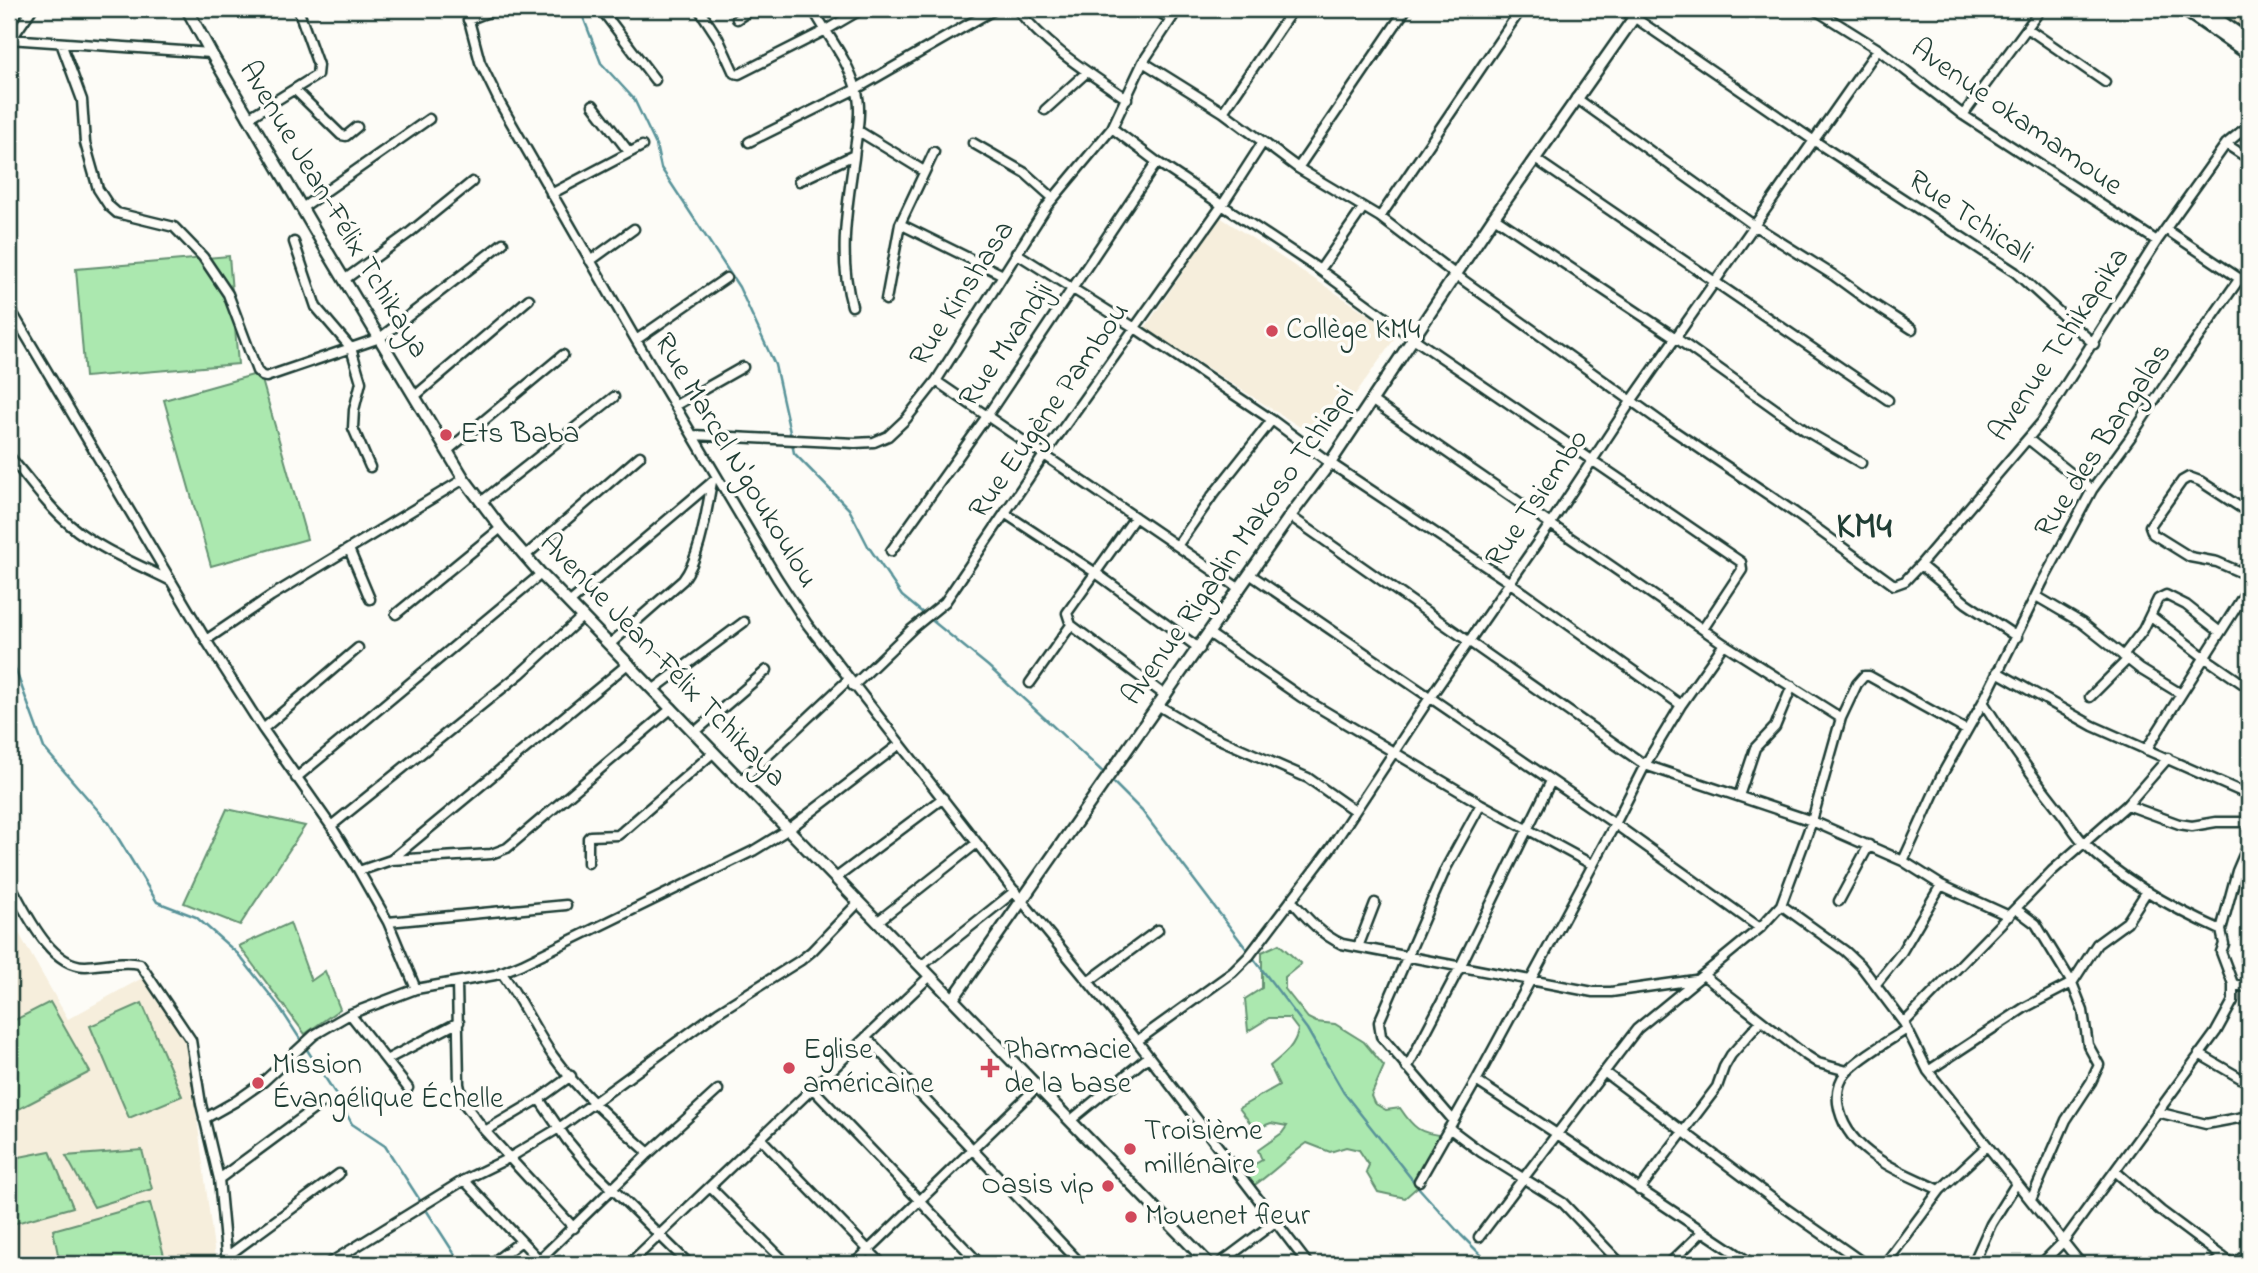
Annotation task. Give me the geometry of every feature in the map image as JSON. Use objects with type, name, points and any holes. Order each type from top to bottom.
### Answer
[{"type":"highway","points":[[2185,9],[2249,53]]},
{"type":"highway","points":[[2200,9],[2249,42]]},
{"type":"street","points":[[10,40],[32,9]]},
{"type":"street","name":"Avenue Jean-Félix Tchikaya","points":[[187,9],[248,118],[447,451],[464,479],[501,528],[541,574],[1209,1264]]},
{"type":"street","points":[[248,118],[317,75],[298,9]]},
{"type":"street","name":"Rue Marcel N'goukoulou","points":[[466,9],[485,73],[501,105],[676,405],[715,480],[785,589],[851,683],[1022,901],[1137,1041],[1308,1264]]},
{"type":"street","points":[[468,20],[496,9]]},
{"type":"street","points":[[601,9],[655,80]]},
{"type":"street","points":[[699,9],[723,48],[730,68],[739,74],[862,9]]},
{"type":"street","points":[[737,19],[752,9]]},
{"type":"street","points":[[813,9],[856,89],[857,130],[844,264],[852,306]]},
{"type":"street","points":[[750,142],[856,89],[995,9]]},
{"type":"street","points":[[1017,9],[1053,48],[1126,99]]},
{"type":"street","points":[[1155,9],[1170,19]]},
{"type":"street","name":"Rue Kinshasa","points":[[693,435],[855,443],[874,442],[897,429],[936,381],[1053,198],[1112,128],[1143,62],[1178,9]]},
{"type":"street","points":[[1223,112],[1293,9]]},
{"type":"street","points":[[1298,168],[1406,9]]},
{"type":"street","points":[[1380,217],[1521,9]]},
{"type":"street","name":"Rue Tchicali","points":[[1622,9],[1637,13],[1813,140],[2015,272],[2094,344]]},
{"type":"street","name":"Avenue okamamoue","points":[[1814,9],[1878,49],[1963,115],[2157,241]]},
{"type":"street","points":[[1963,115],[2040,9]]},
{"type":"street","name":"Avenue Rigadin Makoso Tchiapi","points":[[953,999],[1251,576],[1290,516],[1330,463],[1494,217],[1637,13]]},
{"type":"street","points":[[2027,28],[2105,82]]},
{"type":"street","points":[[10,40],[211,53]]},
{"type":"street","points":[[61,43],[82,100],[85,143],[98,189],[117,213],[174,227],[203,257],[228,294],[261,376],[266,377],[380,338],[503,243]]},
{"type":"street","name":"Rue Tsiembo","points":[[1137,1041],[1233,972],[1250,956],[1330,849],[1632,400],[1878,49]]},
{"type":"street","points":[[1143,62],[1223,112],[1298,168],[1380,217],[1456,275],[1632,400]]},
{"type":"street","points":[[1045,110],[1087,72]]},
{"type":"street","points":[[295,90],[341,135],[346,136],[357,127]]},
{"type":"street","points":[[1576,98],[1755,226],[1912,329]]},
{"type":"street","points":[[593,105],[629,152]]},
{"type":"street","points":[[302,208],[429,119]]},
{"type":"street","name":"Avenue Tchikapika","points":[[1632,400],[1794,512],[1888,583],[1899,585],[1920,565],[2042,422],[2157,241],[2227,144],[2249,125]]},
{"type":"street","points":[[1112,128],[1157,162],[1320,270],[1413,338],[1741,562],[1742,570],[1703,629]]},
{"type":"street","points":[[857,130],[924,171]]},
{"type":"street","name":"Rue Eugène Pambou","points":[[742,780],[945,602],[1044,455],[1223,204],[1263,142]]},
{"type":"street","points":[[973,143],[1025,173],[1053,198]]},
{"type":"street","points":[[2227,144],[2249,159]]},
{"type":"street","points":[[551,194],[642,146]]},
{"type":"street","points":[[887,300],[900,224],[934,152]]},
{"type":"street","points":[[799,181],[854,155]]},
{"type":"street","points":[[1535,159],[1888,400]]},
{"type":"street","name":"Rue Mvandji","points":[[891,551],[987,416],[1157,162]]},
{"type":"street","points":[[344,280],[409,233],[472,182]]},
{"type":"street","points":[[1320,270],[1363,208]]},
{"type":"street","points":[[1494,217],[1676,338],[1806,431],[1861,463]]},
{"type":"street","points":[[900,224],[1003,275]]},
{"type":"street","points":[[590,261],[634,229]]},
{"type":"street","points":[[2167,230],[2249,285]]},
{"type":"street","points":[[294,242],[316,307],[351,348],[361,382],[353,428],[370,467]]},
{"type":"street","points":[[1017,253],[1272,420],[1330,463],[1508,582],[1681,705]]},
{"type":"street","points":[[636,340],[726,278]]},
{"type":"street","name":"Rue des Bangalas","points":[[1903,861],[1943,773],[2017,637],[2091,490],[2240,278]]},
{"type":"street","points":[[415,396],[529,299]]},
{"type":"street","points":[[9,307],[206,640],[262,729],[331,826],[359,871],[388,922],[415,989]]},
{"type":"street","points":[[447,451],[563,355]]},
{"type":"street","points":[[676,405],[743,367]]},
{"type":"street","points":[[936,381],[1240,589]]},
{"type":"street","points":[[481,502],[614,397]]},
{"type":"street","points":[[1371,400],[1703,629],[1841,718]]},
{"type":"street","points":[[1177,546],[1272,420]]},
{"type":"street","points":[[2028,439],[2091,490]]},
{"type":"street","points":[[9,456],[60,516],[77,531],[91,541],[169,580]]},
{"type":"street","points":[[525,556],[640,456]]},
{"type":"street","points":[[2249,513],[2200,481],[2189,477],[2182,481],[2150,526],[2153,534],[2190,557],[2217,562],[2249,576]]},
{"type":"street","points":[[206,640],[271,596],[464,479]]},
{"type":"street","points":[[569,603],[715,480]]},
{"type":"street","points":[[610,644],[689,572],[715,480]]},
{"type":"street","points":[[1006,514],[1096,573],[1200,649]]},
{"type":"street","points":[[1290,516],[1645,765],[1812,821],[1903,861],[1941,885],[2009,916]]},
{"type":"street","points":[[1135,517],[1068,613],[1071,625],[1166,696]]},
{"type":"street","points":[[396,614],[501,528]]},
{"type":"street","points":[[349,549],[370,599]]},
{"type":"street","points":[[1920,565],[1966,603],[2017,637]]},
{"type":"street","points":[[296,778],[541,574]]},
{"type":"street","points":[[1251,576],[1615,824],[1760,928]]},
{"type":"street","points":[[2146,750],[2249,587]]},
{"type":"street","points":[[2090,697],[2125,658],[2162,596],[2169,595],[2186,604],[2220,632]]},
{"type":"street","points":[[2036,596],[2082,624],[2125,658],[2180,694]]},
{"type":"street","points":[[2151,616],[2249,688]]},
{"type":"street","points":[[331,826],[520,674],[583,617]]},
{"type":"street","points":[[654,689],[744,622]]},
{"type":"street","points":[[1030,683],[1071,625]]},
{"type":"street","points":[[1210,634],[1301,697],[1481,804],[1593,865]]},
{"type":"street","points":[[1419,1181],[1476,1081],[1645,765],[1681,705],[1724,643]]},
{"type":"street","points":[[262,729],[358,648]]},
{"type":"street","points":[[391,859],[629,663]]},
{"type":"street","points":[[695,732],[767,670]]},
{"type":"street","points":[[1997,672],[2093,726],[2249,794]]},
{"type":"street","points":[[1479,1237],[1637,1029],[1760,928],[1781,905],[1812,821],[1841,718],[1857,684],[1867,676],[1966,730]]},
{"type":"street","points":[[1739,796],[1755,748],[1775,727],[1792,686]]},
{"type":"street","points":[[1983,702],[2015,754],[2084,843],[2110,866],[2147,891],[2181,912],[2221,930]]},
{"type":"street","points":[[1159,706],[1203,732],[1323,786],[1355,811]]},
{"type":"street","points":[[359,871],[391,859],[491,854],[507,848],[672,708]]},
{"type":"street","points":[[204,1119],[245,1095],[314,1035],[350,1014],[415,989],[501,972],[611,922],[753,851],[789,829],[900,744]]},
{"type":"street","points":[[588,863],[590,836],[618,835],[715,752]]},
{"type":"street","points":[[1940,1189],[1880,1162],[1861,1146],[1840,1116],[1838,1085],[1847,1071],[1905,1026],[2052,871],[2127,805],[2168,758]]},
{"type":"street","points":[[1407,1068],[1551,781]]},
{"type":"street","points":[[836,878],[943,798]]},
{"type":"street","points":[[1481,804],[1446,868],[1378,1029],[1451,1124],[1522,1178],[1563,1203],[1620,1264]]},
{"type":"street","points":[[2127,805],[2192,826],[2216,822],[2249,822]]},
{"type":"street","points":[[877,922],[977,843]]},
{"type":"street","points":[[2041,1264],[2063,1242],[2227,1014],[2232,1001],[2233,984],[2221,952],[2224,944],[2221,930],[2237,871],[2249,843]]},
{"type":"street","points":[[1839,901],[1869,845]]},
{"type":"street","points":[[2237,871],[2249,875]]},
{"type":"street","points":[[9,882],[40,934],[60,959],[71,965],[136,962],[142,966],[191,1040],[204,1119],[219,1179],[226,1261]]},
{"type":"street","points":[[1876,984],[1901,953],[1941,885]]},
{"type":"street","points":[[921,966],[1015,891]]},
{"type":"street","points":[[1928,1071],[2024,1008],[2072,983],[2097,944],[2127,922],[2147,891]]},
{"type":"street","points":[[1291,900],[1314,927],[1328,938],[1342,944],[1460,967],[1611,992],[1699,978],[1811,1059],[1847,1071]]},
{"type":"street","points":[[328,1264],[464,1180],[509,1158],[559,1128],[718,1012],[806,956],[858,903]]},
{"type":"street","points":[[1358,947],[1375,903]]},
{"type":"street","points":[[388,922],[566,905]]},
{"type":"street","points":[[1781,905],[1845,951],[1876,984],[1905,1026],[1928,1071],[2081,1264]]},
{"type":"street","points":[[2016,909],[2036,924],[2072,983],[2083,1012],[2088,1045],[2099,1065],[2098,1071],[2066,1120],[2031,1200]]},
{"type":"street","points":[[1089,981],[1158,930]]},
{"type":"street","points":[[501,972],[519,997],[548,1049],[594,1103],[649,1153]]},
{"type":"street","points":[[629,1264],[930,976]]},
{"type":"street","points":[[457,982],[459,1084],[463,1102],[485,1131],[574,1228]]},
{"type":"street","points":[[2233,984],[2249,988]]},
{"type":"street","points":[[350,1014],[408,1088]]},
{"type":"street","points":[[1640,1190],[1717,1087],[1731,1055],[1761,1021]]},
{"type":"street","points":[[386,1060],[459,1022]]},
{"type":"street","points":[[866,1037],[1081,1264]]},
{"type":"street","points":[[2199,1055],[2249,1083]]},
{"type":"street","points":[[1071,1120],[1148,1057]]},
{"type":"street","points":[[1604,1072],[1781,1205],[1866,1264]]},
{"type":"street","points":[[485,1131],[539,1099],[571,1076]]},
{"type":"street","points":[[1476,1081],[1752,1264]]},
{"type":"street","points":[[853,1264],[1038,1086]]},
{"type":"street","points":[[813,1089],[980,1264]]},
{"type":"street","points":[[464,1180],[541,1262],[649,1153],[718,1090]]},
{"type":"street","points":[[539,1099],[587,1164],[689,1264]]},
{"type":"street","points":[[219,1179],[322,1103]]},
{"type":"street","points":[[2157,1112],[2206,1124],[2249,1116]]},
{"type":"street","points":[[761,1139],[882,1264]]},
{"type":"street","points":[[1885,1264],[1940,1189],[1987,1146]]},
{"type":"street","points":[[2115,1171],[2161,1211],[2233,1264],[2249,1252]]},
{"type":"street","points":[[226,1261],[339,1174]]},
{"type":"street","points":[[1973,1264],[1991,1224],[2016,1184]]},
{"type":"street","points":[[710,1187],[787,1264]]},
{"type":"street","points":[[1219,1264],[1275,1222]]},
{"type":"street","points":[[1669,1264],[1702,1232]]},
{"type":"street","points":[[491,1264],[520,1242]]},
{"type":"street","points":[[2213,1264],[2223,1257]]},
{"type":"shaded area","points":[[2210,9],[2249,9],[2249,36]]},
{"type":"shaded area","name":"Collège KM4","points":[[1220,217],[1398,334],[1322,441],[1145,328]]},
{"type":"shaded area","points":[[9,916],[68,1019],[144,977],[187,1042],[216,1264],[9,1264]]},
{"type":"green space","points":[[229,256],[238,364],[85,377],[76,269]]},
{"type":"green space","points":[[260,373],[307,539],[211,566],[164,400]]},
{"type":"green space","points":[[227,809],[305,826],[240,925],[184,903]]},
{"type":"green space","points":[[290,923],[311,981],[325,971],[340,1009],[305,1034],[239,946]]},
{"type":"green space","points":[[1279,944],[1301,964],[1285,977],[1285,989],[1308,1018],[1316,1022],[1335,1024],[1364,1042],[1384,1066],[1371,1096],[1374,1103],[1386,1110],[1400,1108],[1418,1129],[1445,1136],[1422,1183],[1405,1198],[1378,1192],[1366,1172],[1369,1165],[1359,1150],[1346,1147],[1330,1152],[1307,1143],[1250,1188],[1239,1173],[1262,1160],[1258,1150],[1282,1133],[1287,1126],[1271,1123],[1255,1129],[1239,1108],[1279,1085],[1270,1066],[1291,1046],[1298,1030],[1289,1018],[1269,1018],[1248,1031],[1245,999],[1262,988],[1262,952]]},
{"type":"green space","points":[[50,1002],[90,1072],[9,1114],[9,1023]]},
{"type":"green space","points":[[142,1003],[182,1096],[129,1118],[90,1026]]},
{"type":"green space","points":[[142,1150],[152,1189],[94,1207],[66,1156]]},
{"type":"green space","points":[[50,1151],[73,1207],[9,1225],[9,1159]]},
{"type":"green space","points":[[150,1203],[166,1263],[60,1264],[53,1230]]},
{"type":"waterway","points":[[580,9],[601,63],[634,99],[656,145],[661,168],[739,287],[775,365],[791,437]]},
{"type":"waterway","points":[[792,443],[794,453],[849,509],[868,546],[902,596],[988,666],[1106,775]]},
{"type":"waterway","points":[[9,652],[44,748],[109,823],[157,902],[196,917],[238,954],[278,1005],[352,1124],[385,1146],[461,1264]]},
{"type":"waterway","points":[[1111,780],[1142,811],[1307,1029],[1344,1093],[1418,1187],[1490,1264]]},
{"type":"place","name":"Collège KM4","points":[[1272,331]]},
{"type":"place","name":"Ets Baba","points":[[446,435]]},
{"type":"place","name":"Eglise américaine","points":[[789,1068]]},
{"type":"place","name":"Pharmacie de la base","points":[[990,1068]]},
{"type":"place","name":"Mission Évangélique Échelle","points":[[258,1083]]},
{"type":"place","name":"Troisième millénaire","points":[[1130,1149]]},
{"type":"place","name":"Oasis vip","points":[[1108,1186]]},
{"type":"place","name":"Mouenet fleur","points":[[1131,1217]]},
{"type":"district","name":"KM4","points":[[1864,528]]}]
